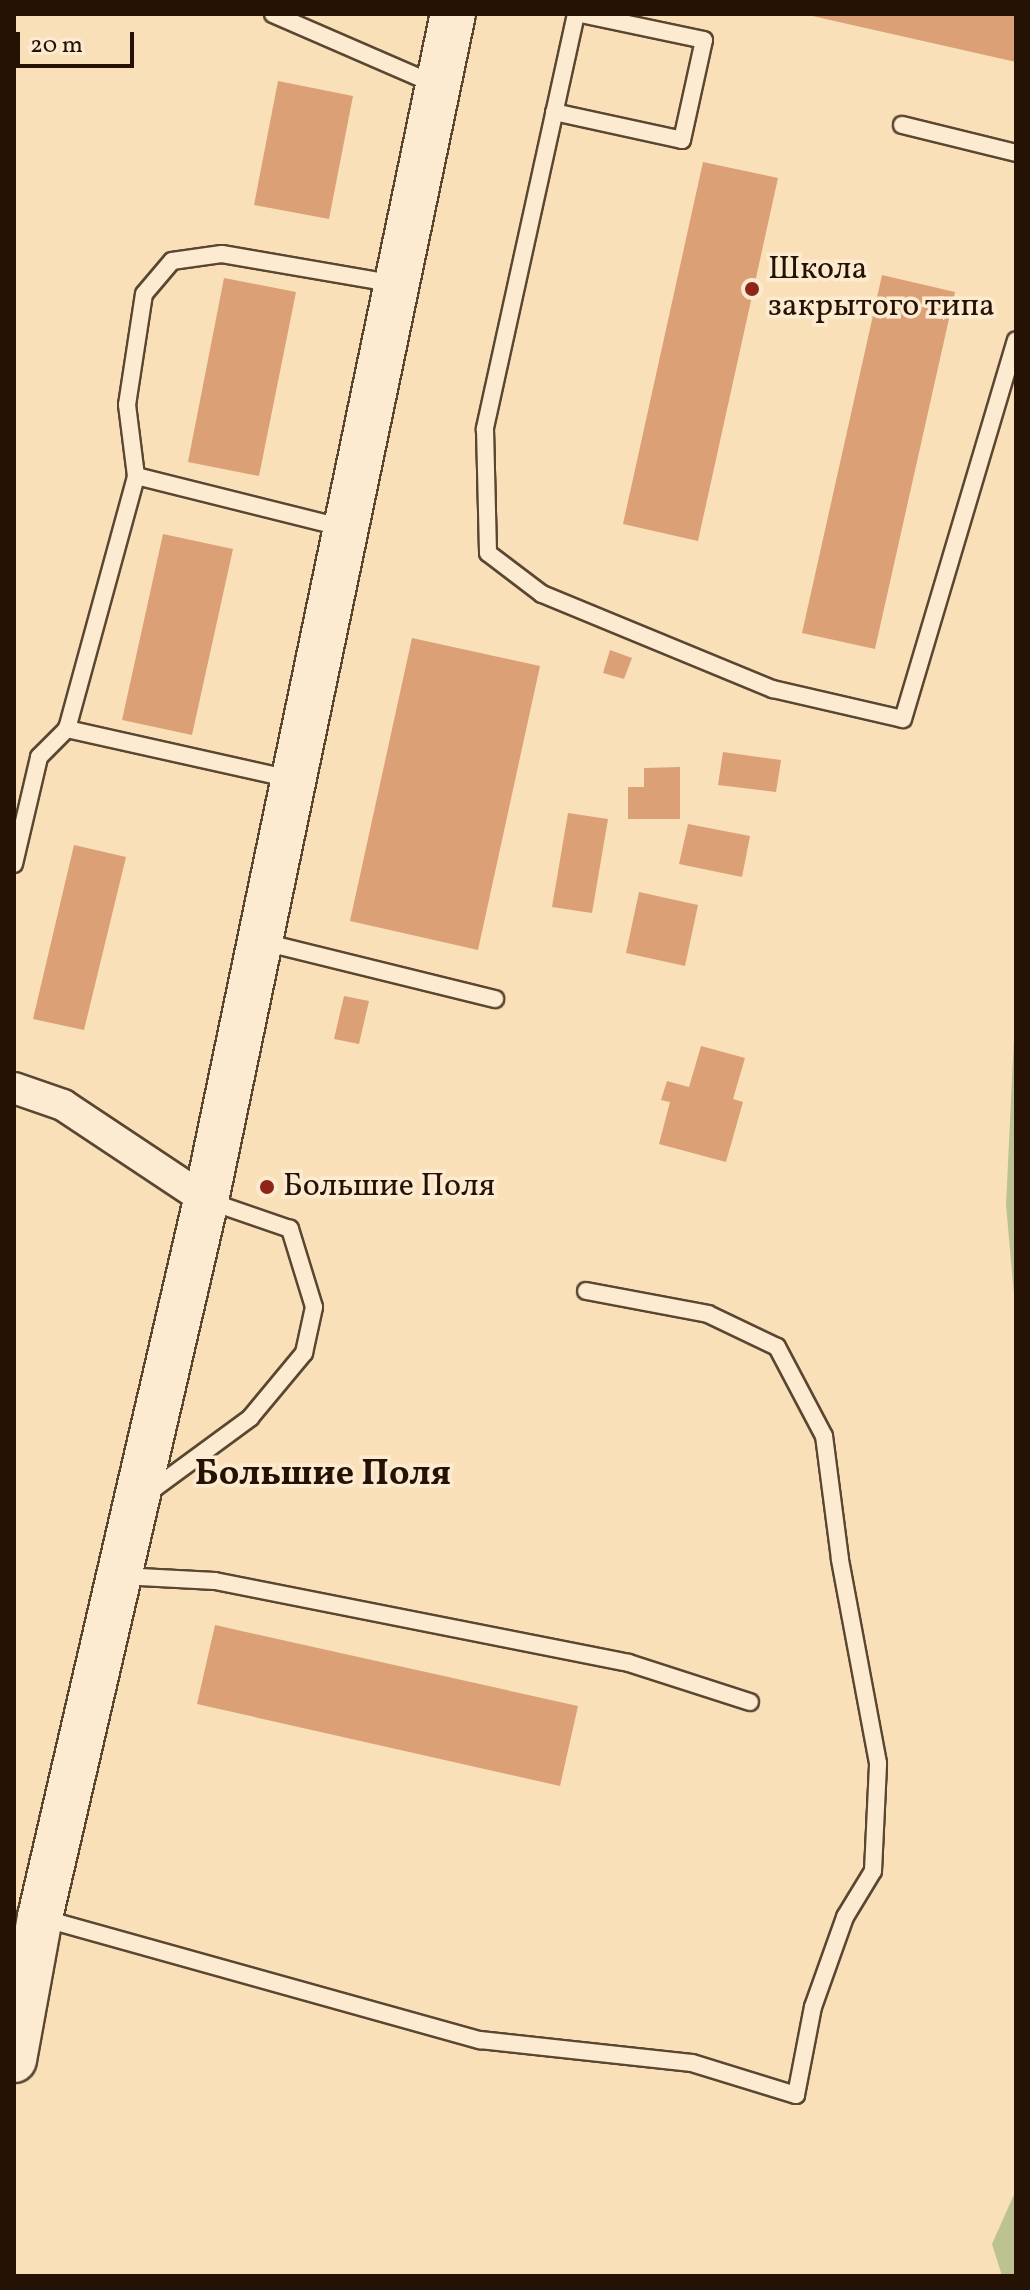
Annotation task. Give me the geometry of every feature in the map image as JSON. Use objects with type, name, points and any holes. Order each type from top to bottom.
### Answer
[{"type":"street","points":[[14,2060],[40,1917],[206,1200],[257,940],[453,14]]},
{"type":"street","points":[[14,1088],[63,1105],[206,1200]]},
{"type":"lane","points":[[273,14],[436,85]]},
{"type":"lane","points":[[554,112],[682,140],[704,40],[578,14],[554,112],[485,429],[488,553],[542,594],[773,689],[903,719],[1016,341]]},
{"type":"lane","points":[[902,125],[1016,153]]},
{"type":"lane","points":[[14,864],[39,757],[67,729],[136,476],[127,405],[144,294],[172,261],[222,254],[395,284]]},
{"type":"lane","points":[[136,476],[344,528]]},
{"type":"lane","points":[[67,729],[291,779]]},
{"type":"lane","points":[[257,940],[495,999]]},
{"type":"lane","points":[[137,1501],[250,1418],[304,1353],[314,1307],[290,1229],[206,1200]]},
{"type":"lane","points":[[40,1917],[480,2040],[692,2063],[796,2095],[813,2007],[845,1917],[873,1871],[878,1763],[840,1559],[824,1436],[777,1347],[708,1314],[586,1291]]},
{"type":"lane","points":[[120,1576],[215,1581],[598,1657],[750,1702]]},
{"type":"green space","points":[[1016,995],[1016,1317],[1006,1205]]},
{"type":"green space","points":[[1016,2190],[1016,2276],[1002,2276],[992,2244]]},
{"type":"building","points":[[808,14],[1016,14],[1016,62],[808,15]]},
{"type":"building","points":[[278,81],[353,96],[329,219],[254,205]]},
{"type":"building","points":[[703,162],[778,178],[698,541],[623,524]]},
{"type":"building","points":[[882,275],[955,292],[875,649],[802,633]]},
{"type":"building","points":[[224,278],[296,292],[259,476],[188,462]]},
{"type":"building","points":[[163,534],[233,549],[192,735],[122,720]]},
{"type":"building","points":[[412,638],[540,666],[478,950],[350,921]]},
{"type":"building","points":[[610,650],[632,658],[624,679],[603,673]]},
{"type":"building","points":[[723,752],[781,760],[776,792],[718,785]]},
{"type":"building","points":[[680,767],[680,819],[628,819],[628,787],[644,787],[644,768]]},
{"type":"building","points":[[568,813],[608,819],[592,913],[552,907]]},
{"type":"building","points":[[688,824],[750,836],[742,877],[679,864]]},
{"type":"building","points":[[74,845],[126,857],[84,1030],[33,1019]]},
{"type":"building","points":[[639,892],[698,905],[685,966],[626,953]]},
{"type":"building","points":[[344,996],[369,1001],[359,1044],[334,1039]]},
{"type":"building","points":[[701,1046],[745,1058],[733,1099],[743,1102],[726,1162],[659,1144],[670,1102],[661,1100],[667,1081],[689,1087]]},
{"type":"building","points":[[215,1625],[578,1706],[560,1786],[197,1704]]},
{"type":"place","name":"Школа закрытого типа","points":[[752,289]]},
{"type":"place","name":"Большие Поля","points":[[267,1187]]},
{"type":"district","name":"Большие Поля","points":[[323,1476]]}]
